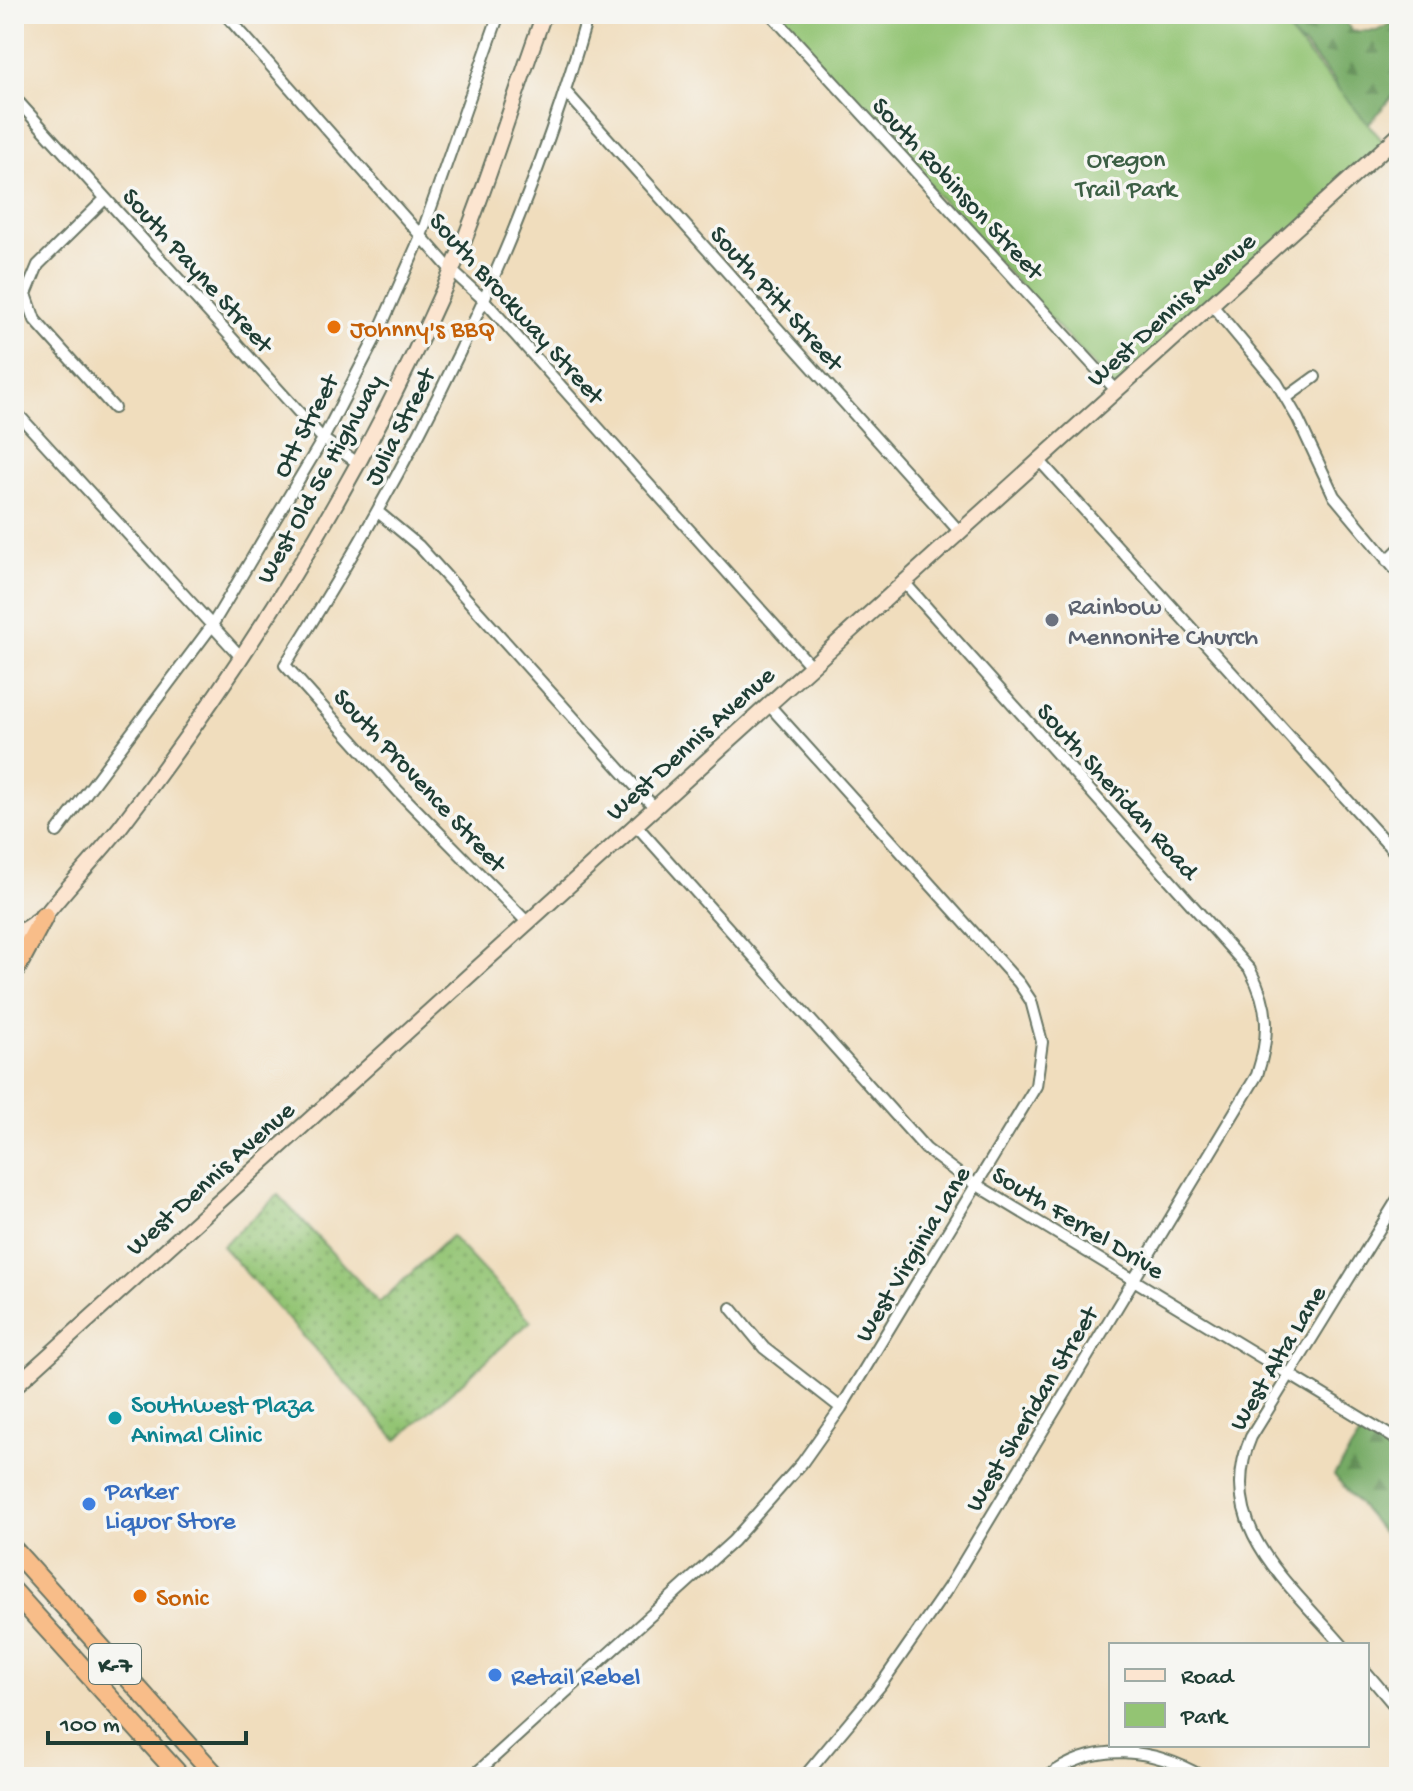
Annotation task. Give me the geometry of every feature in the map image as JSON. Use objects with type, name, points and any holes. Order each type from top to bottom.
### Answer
[{"type":"highway","points":[[14,972],[44,916]]},
{"type":"highway","name":"K-7","points":[[14,1550],[217,1777]]},
{"type":"highway","name":"K-7","points":[[14,1592],[181,1777]]},
{"type":"street","name":"South Brockway Street","points":[[225,14],[451,270],[484,300],[810,665]]},
{"type":"street","name":"Ott Street","points":[[57,832],[211,627],[323,439],[379,331],[421,236],[499,14]]},
{"type":"street","name":"West Old 56 Highway","points":[[14,954],[122,825],[241,657],[293,576],[358,463],[407,369],[451,270],[484,190],[544,14]]},
{"type":"street","name":"Julia Street","points":[[285,665],[378,512],[484,300],[566,92],[588,14]]},
{"type":"street","name":"South Robinson Street","points":[[771,14],[1115,389]]},
{"type":"street","name":"South Pitt Street","points":[[566,92],[959,531]]},
{"type":"street","name":"South Payne Street","points":[[14,97],[323,439],[358,463]]},
{"type":"street","name":"West Dennis Avenue","points":[[14,1387],[1399,135]]},
{"type":"street","points":[[105,199],[48,255],[30,278],[27,305],[35,320],[114,408]]},
{"type":"street","points":[[1211,304],[1267,369],[1286,398],[1334,496],[1399,574]]},
{"type":"street","points":[[1286,398],[1315,377]]},
{"type":"street","points":[[14,410],[241,657]]},
{"type":"street","points":[[1038,459],[1399,857]]},
{"type":"street","points":[[378,512],[419,546],[654,807]]},
{"type":"street","points":[[1387,561],[1399,549]]},
{"type":"street","name":"South Sheridan Road","points":[[903,581],[1250,970],[1267,1012],[1267,1045]]},
{"type":"street","name":"South Provence Street","points":[[285,665],[398,791],[527,922]]},
{"type":"street","name":"West Virginia Lane","points":[[472,1777],[733,1541],[802,1463],[841,1408],[1036,1086],[1042,1042],[1031,1001],[1019,983],[768,704]]},
{"type":"street","name":"South Ferrel Drive","points":[[635,824],[926,1149],[978,1185],[1399,1441]]},
{"type":"street","name":"West Old 56 Highway","points":[[14,936],[44,916]]},
{"type":"street","name":"West Sheridan Street","points":[[804,1777],[880,1686],[948,1588],[1257,1075],[1267,1045]]},
{"type":"street","name":"West Alta Lane","points":[[1340,1643],[1262,1551],[1247,1526],[1239,1481],[1244,1453],[1399,1197]]},
{"type":"street","points":[[731,1308],[764,1348],[841,1408]]},
{"type":"street","points":[[1369,1675],[1399,1711]]},
{"type":"street","points":[[1047,1777],[1076,1761],[1122,1748],[1164,1758],[1203,1777]]},
{"type":"green space","name":"Oregon Trail Park","points":[[771,14],[1274,14],[1387,146],[1115,389]]},
{"type":"green space","points":[[1279,14],[1340,14],[1352,31],[1377,31],[1399,19],[1399,89],[1359,132],[1334,80],[1305,46],[1289,35]]},
{"type":"green space","points":[[278,1195],[379,1303],[451,1236],[531,1321],[397,1440],[222,1246]]},
{"type":"green space","points":[[1364,1429],[1399,1449],[1399,1552],[1334,1475]]},
{"type":"place","name":"Johnny's BBQ","points":[[334,327]]},
{"type":"place","name":"Rainbow Mennonite Church","points":[[1052,620]]},
{"type":"place","name":"Southwest Plaza Animal Clinic","points":[[115,1418]]},
{"type":"place","name":"Parker Liquor Store","points":[[89,1504]]},
{"type":"place","name":"Sonic","points":[[140,1596]]},
{"type":"place","name":"Retail Rebel","points":[[495,1675]]}]
